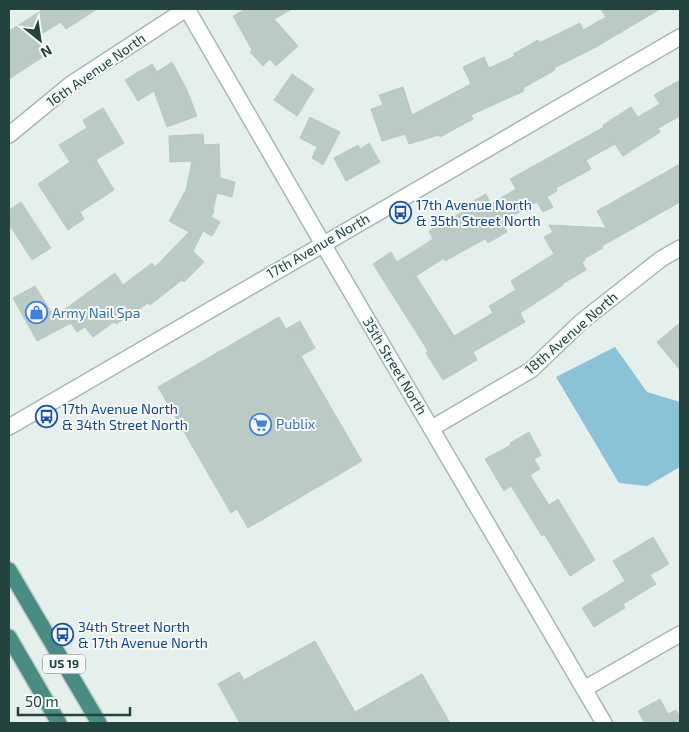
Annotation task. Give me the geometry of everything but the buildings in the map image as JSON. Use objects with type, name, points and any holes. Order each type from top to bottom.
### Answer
[{"type":"highway","name":"US 19","points":[[9,570],[99,723]]},
{"type":"highway","name":"US 19","points":[[9,637],[59,723]]},
{"type":"street","name":"16th Avenue North","points":[[9,135],[71,84],[186,9]]},
{"type":"street","name":"35th Street North","points":[[186,9],[604,723]]},
{"type":"street","name":"17th Avenue North","points":[[9,427],[680,37]]},
{"type":"street","name":"18th Avenue North","points":[[432,428],[531,370],[580,322],[661,259],[680,248]]},
{"type":"street","points":[[584,689],[680,634]]},
{"type":"water","points":[[615,347],[647,392],[680,402],[680,467],[647,486],[619,483],[556,377]]},
{"type":"place","name":"17th Avenue North & 35th Street North","points":[[400,213]]},
{"type":"place","name":"Army Nail Spa","points":[[36,313]]},
{"type":"place","name":"17th Avenue North & 34th Street North","points":[[46,417]]},
{"type":"place","name":"Publix","points":[[260,424]]},
{"type":"place","name":"34th Street North & 17th Avenue North","points":[[62,635]]}]
